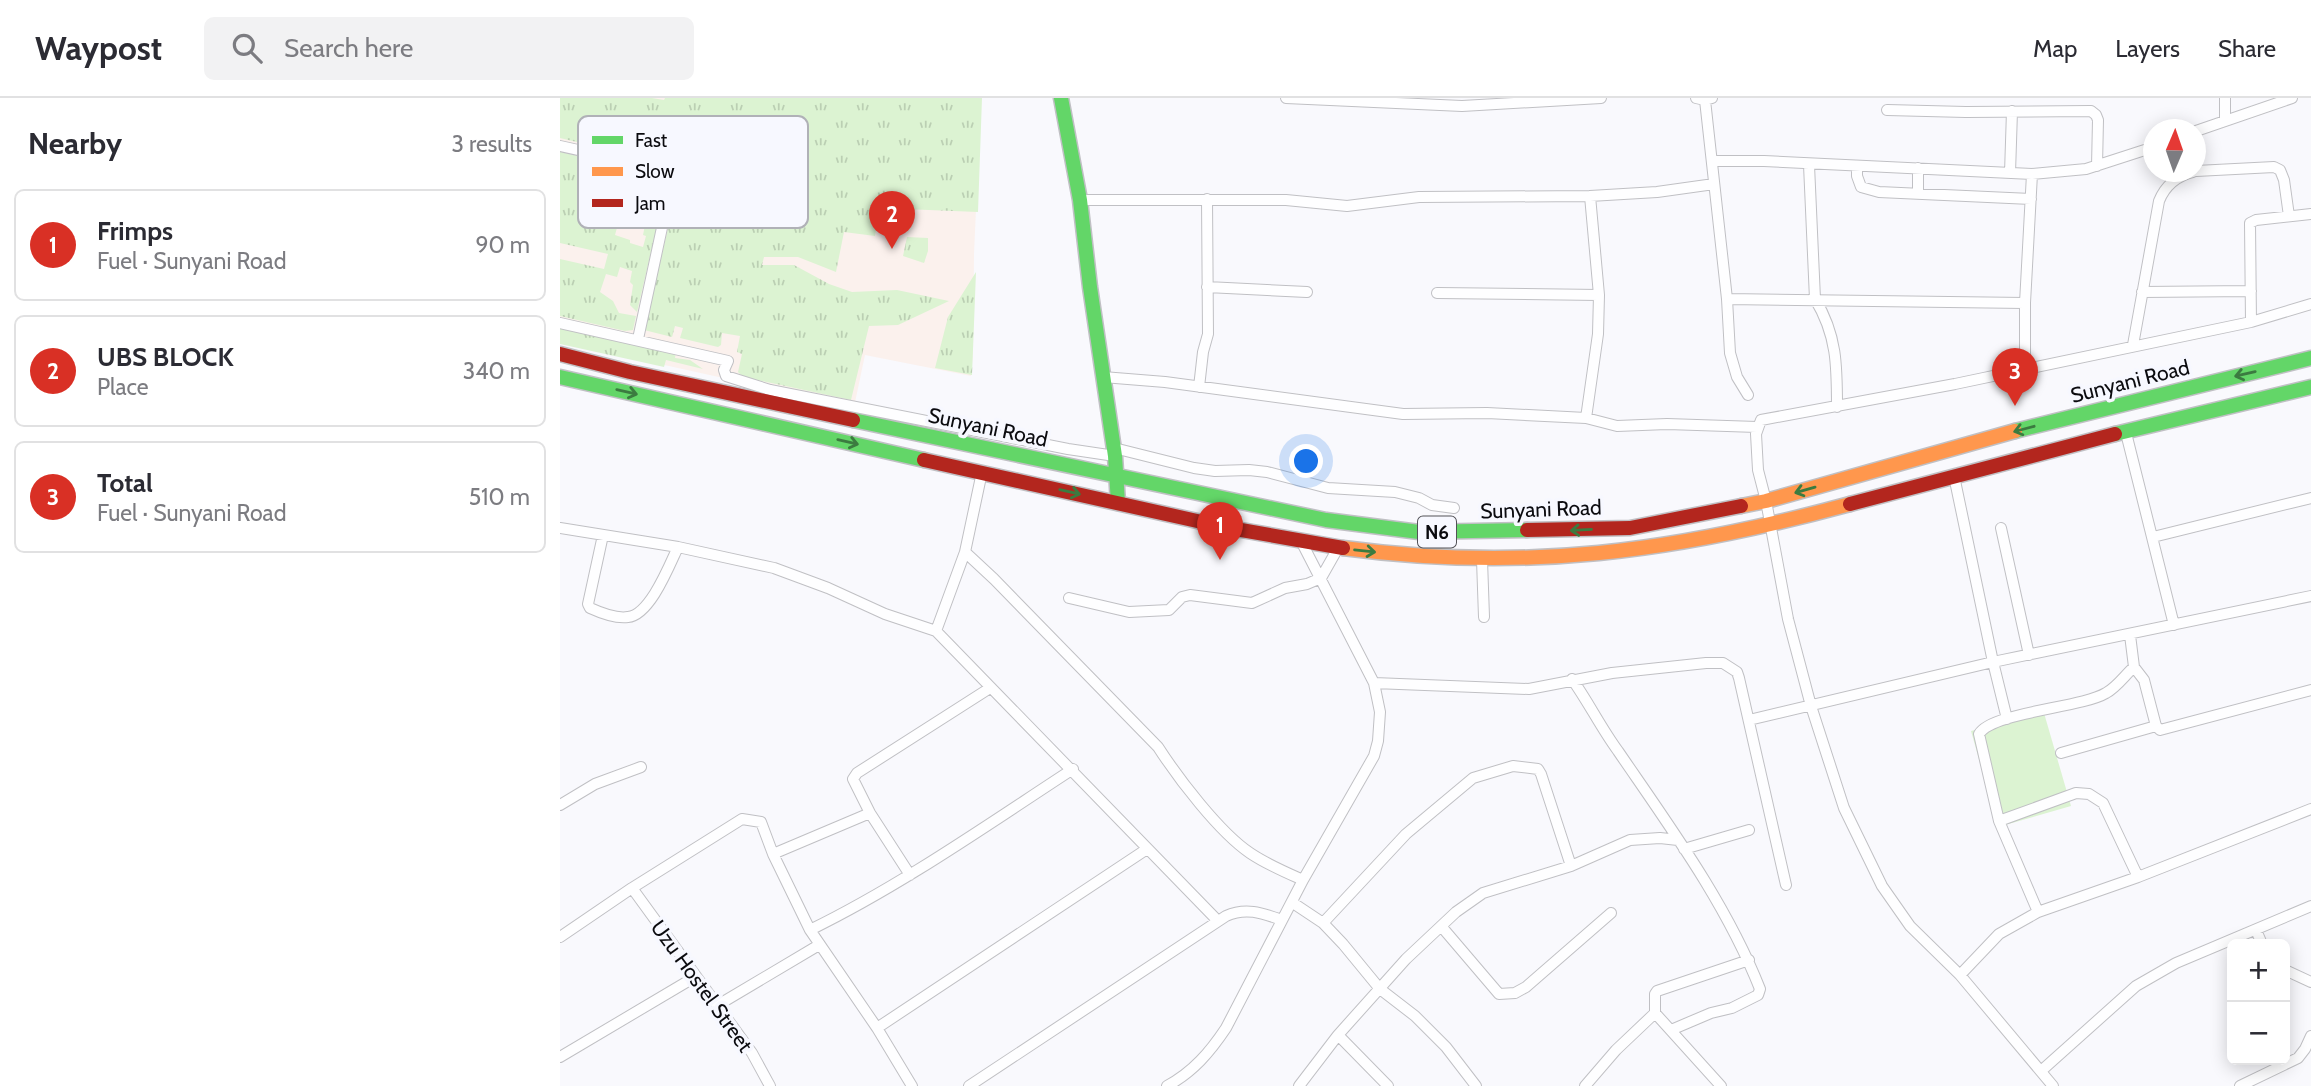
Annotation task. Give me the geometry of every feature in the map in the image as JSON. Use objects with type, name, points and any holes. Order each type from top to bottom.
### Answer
[{"type":"main road","points":[[1061,98],[1080,200],[1115,452],[1118,503]]},
{"type":"main road","name":"Sunyani Road","points":[[560,354],[630,372],[1116,476],[1314,517],[1419,532],[1630,527],[1716,512],[1766,501],[2041,424],[2311,358]]},
{"type":"main road","name":"N6","points":[[560,377],[1118,503],[1301,541],[1338,548],[1482,560],[1589,555],[1669,547],[1770,526],[2079,443],[2311,387]]},
{"type":"street","points":[[1286,98],[1462,106],[1601,98]]},
{"type":"street","points":[[2225,98],[2225,120]]},
{"type":"street","points":[[2206,127],[2292,98]]},
{"type":"street","points":[[1704,99],[1713,161],[1730,353],[1737,377],[1748,395]]},
{"type":"street","points":[[1887,110],[1966,113],[2091,111],[2098,120],[2097,166]]},
{"type":"street","points":[[2010,173],[2012,111]]},
{"type":"street","points":[[560,146],[578,150]]},
{"type":"street","points":[[1713,161],[2032,174],[2087,169],[2143,151]]},
{"type":"street","points":[[1810,165],[1815,299],[1826,316],[1832,334],[1837,365],[1837,407]]},
{"type":"street","points":[[1857,166],[1861,187],[1879,192],[2031,199]]},
{"type":"street","points":[[2206,170],[2274,167],[2280,170],[2289,216]]},
{"type":"street","points":[[1918,169],[1918,193]]},
{"type":"street","points":[[2025,368],[2025,303],[2032,174]]},
{"type":"street","points":[[2133,345],[2163,192],[2174,182]]},
{"type":"street","points":[[1080,200],[1286,200],[1347,206],[1419,197],[1590,196],[1657,192],[1714,184]]},
{"type":"street","points":[[1586,418],[1598,334],[1599,295],[1590,196]]},
{"type":"street","points":[[1199,387],[1208,334],[1207,200]]},
{"type":"street","points":[[2251,322],[2250,223],[2311,214]]},
{"type":"street","points":[[638,339],[662,228]]},
{"type":"street","points":[[1207,287],[1307,292]]},
{"type":"street","points":[[2142,292],[2251,291]]},
{"type":"street","points":[[1437,293],[1599,295]]},
{"type":"street","points":[[1727,299],[2025,303]]},
{"type":"street","points":[[2053,1086],[1960,975],[1910,926],[1882,886],[1844,808],[1811,706],[1787,618],[1758,470],[1755,446],[1757,428],[1761,420],[1955,384],[2251,322],[2311,304]]},
{"type":"street","points":[[560,323],[728,361],[724,370],[726,376],[770,390],[1054,446],[1115,452],[1215,471],[1266,471],[1328,488],[1395,492],[1419,498],[1432,505],[1454,508]]},
{"type":"street","points":[[1103,377],[1403,414],[1487,413],[1586,418],[1616,426],[1667,424],[1757,428]]},
{"type":"street","points":[[2126,433],[2174,625]]},
{"type":"street","points":[[936,631],[965,552],[982,472]]},
{"type":"street","points":[[1954,476],[2007,719]]},
{"type":"street","points":[[2153,537],[2311,498]]},
{"type":"street","points":[[560,528],[678,547],[774,568],[828,588],[885,614],[936,631],[1218,921]]},
{"type":"street","points":[[2001,528],[2029,654]]},
{"type":"street","points":[[603,535],[588,604],[590,608],[612,616],[628,617],[641,613],[678,547]]},
{"type":"street","points":[[1167,1086],[1185,1077],[1211,1050],[1226,1028],[1303,880],[1374,755],[1378,741],[1380,712],[1374,683],[1301,541]]},
{"type":"street","points":[[1069,598],[1129,612],[1169,610],[1182,597],[1190,595],[1252,603],[1285,587],[1307,584],[1321,578],[1338,548]]},
{"type":"street","points":[[965,552],[1158,747],[1227,833],[1249,853],[1303,880]]},
{"type":"street","points":[[1482,560],[1485,617]]},
{"type":"street","points":[[1749,720],[2029,654],[2311,596]]},
{"type":"street","points":[[2130,635],[2134,667],[2144,680],[2156,726],[2161,730],[2311,690]]},
{"type":"street","points":[[1374,683],[1529,689],[1552,686],[1572,679],[1646,668],[1723,663],[1737,672],[1786,884]]},
{"type":"street","points":[[2038,912],[1999,821],[1979,734],[1984,727],[2007,719],[2101,695],[2112,689],[2134,667]]},
{"type":"street","points":[[1572,679],[1596,720],[1732,926],[1760,989],[1758,995],[1732,1008],[1711,1013],[1671,1030]]},
{"type":"street","points":[[910,875],[870,813],[853,779],[857,773],[990,688]]},
{"type":"street","points":[[2062,753],[2156,726]]},
{"type":"street","points":[[1323,923],[1406,834],[1448,797],[1473,778],[1513,766],[1538,769],[1541,774],[1571,866]]},
{"type":"street","points":[[560,805],[595,784],[641,767]]},
{"type":"street","points":[[810,930],[858,906],[910,875],[1073,769]]},
{"type":"street","points":[[1999,821],[2076,793],[2090,794],[2104,803],[2138,877]]},
{"type":"street","points":[[1960,975],[1999,934],[2038,912],[2138,877],[2311,809]]},
{"type":"street","points":[[773,854],[870,813]]},
{"type":"street","points":[[560,937],[742,819],[761,822],[773,854],[810,930],[877,1028],[912,1086]]},
{"type":"street","points":[[1299,1086],[1338,1035],[1406,959],[1441,926],[1483,893],[1571,866],[1630,840],[1660,838],[1681,845],[1749,830]]},
{"type":"street","points":[[877,1028],[1147,849]]},
{"type":"street","name":"Uzu Hostel Street","points":[[632,888],[752,1053],[770,1086]]},
{"type":"street","points":[[1293,903],[1323,923],[1357,958],[1380,989],[1415,1016],[1463,1067],[1476,1086]]},
{"type":"street","points":[[2041,1071],[2136,986],[2176,963],[2311,906]]},
{"type":"street","points":[[969,1086],[1218,921],[1237,911],[1257,911],[1282,920]]},
{"type":"street","points":[[1441,926],[1499,994],[1515,993],[1526,987],[1611,914]]},
{"type":"street","points":[[2256,930],[2260,939]]},
{"type":"street","points":[[718,1005],[819,945]]},
{"type":"street","points":[[1721,1086],[1655,1013],[1655,994],[1657,991],[1749,960]]},
{"type":"street","points":[[2290,972],[2311,982]]},
{"type":"street","points":[[560,1057],[695,977]]},
{"type":"street","points":[[1588,1085],[1616,1050],[1655,1013]]},
{"type":"street","points":[[1338,1035],[1388,1086]]},
{"type":"street","points":[[2240,1086],[2298,1058],[2311,1036]]},
{"type":"street","points":[[1185,1077],[1191,1086]]},
{"type":"shaded area","points":[[560,98],[981,98],[971,376],[865,355],[854,407],[560,342]]},
{"type":"green space","points":[[560,98],[982,98],[978,212],[879,208],[875,236],[844,232],[836,272],[798,257],[764,257],[762,265],[794,265],[829,284],[852,292],[897,290],[949,301],[898,325],[869,326],[851,400],[743,377],[738,372],[742,354],[737,352],[740,336],[722,333],[721,345],[718,347],[680,338],[683,328],[675,326],[672,337],[644,330],[668,228],[808,228],[808,116],[578,116],[578,142],[560,138]]},
{"type":"green space","points":[[560,152],[578,156],[578,228],[617,228],[615,235],[643,247],[646,236],[643,235],[644,228],[657,228],[637,312],[630,305],[632,271],[620,267],[617,277],[606,274],[600,292],[613,301],[619,313],[636,316],[633,330],[625,331],[560,316],[560,259],[604,269],[608,254],[560,243]]},
{"type":"green space","points":[[907,237],[928,238],[924,263],[903,256]]},
{"type":"green space","points":[[976,272],[972,375],[935,368],[948,317]]},
{"type":"green space","points":[[560,327],[676,351],[675,358],[690,360],[703,369],[666,360],[664,367],[560,344]]},
{"type":"green space","points":[[2044,713],[2071,806],[1998,827],[1971,731]]},
{"type":"traffic: fast","points":[[1061,98],[1080,200],[1115,456],[1118,503]]},
{"type":"traffic: fast","points":[[2015,431],[2311,358]]},
{"type":"traffic: fast","points":[[560,377],[924,460]]},
{"type":"traffic: fast","points":[[2115,434],[2311,387]]},
{"type":"traffic: fast","points":[[853,420],[1326,520],[1419,532],[1527,530]]},
{"type":"traffic: slow","points":[[1741,506],[2015,431]]},
{"type":"traffic: slow","points":[[1343,548],[1474,558],[1599,553],[1722,534],[1850,504]]},
{"type":"traffic: jam","points":[[560,354],[630,372],[853,420]]},
{"type":"traffic: jam","points":[[1850,504],[2115,434]]},
{"type":"traffic: jam","points":[[924,460],[1224,527],[1343,548]]},
{"type":"traffic: jam","points":[[1527,530],[1630,528],[1741,506]]},
{"type":"place","name":"UBS BLOCK","points":[[892,249]]},
{"type":"place","name":"Total","points":[[2015,406]]},
{"type":"place","name":"Frimps","points":[[1220,560]]}]
